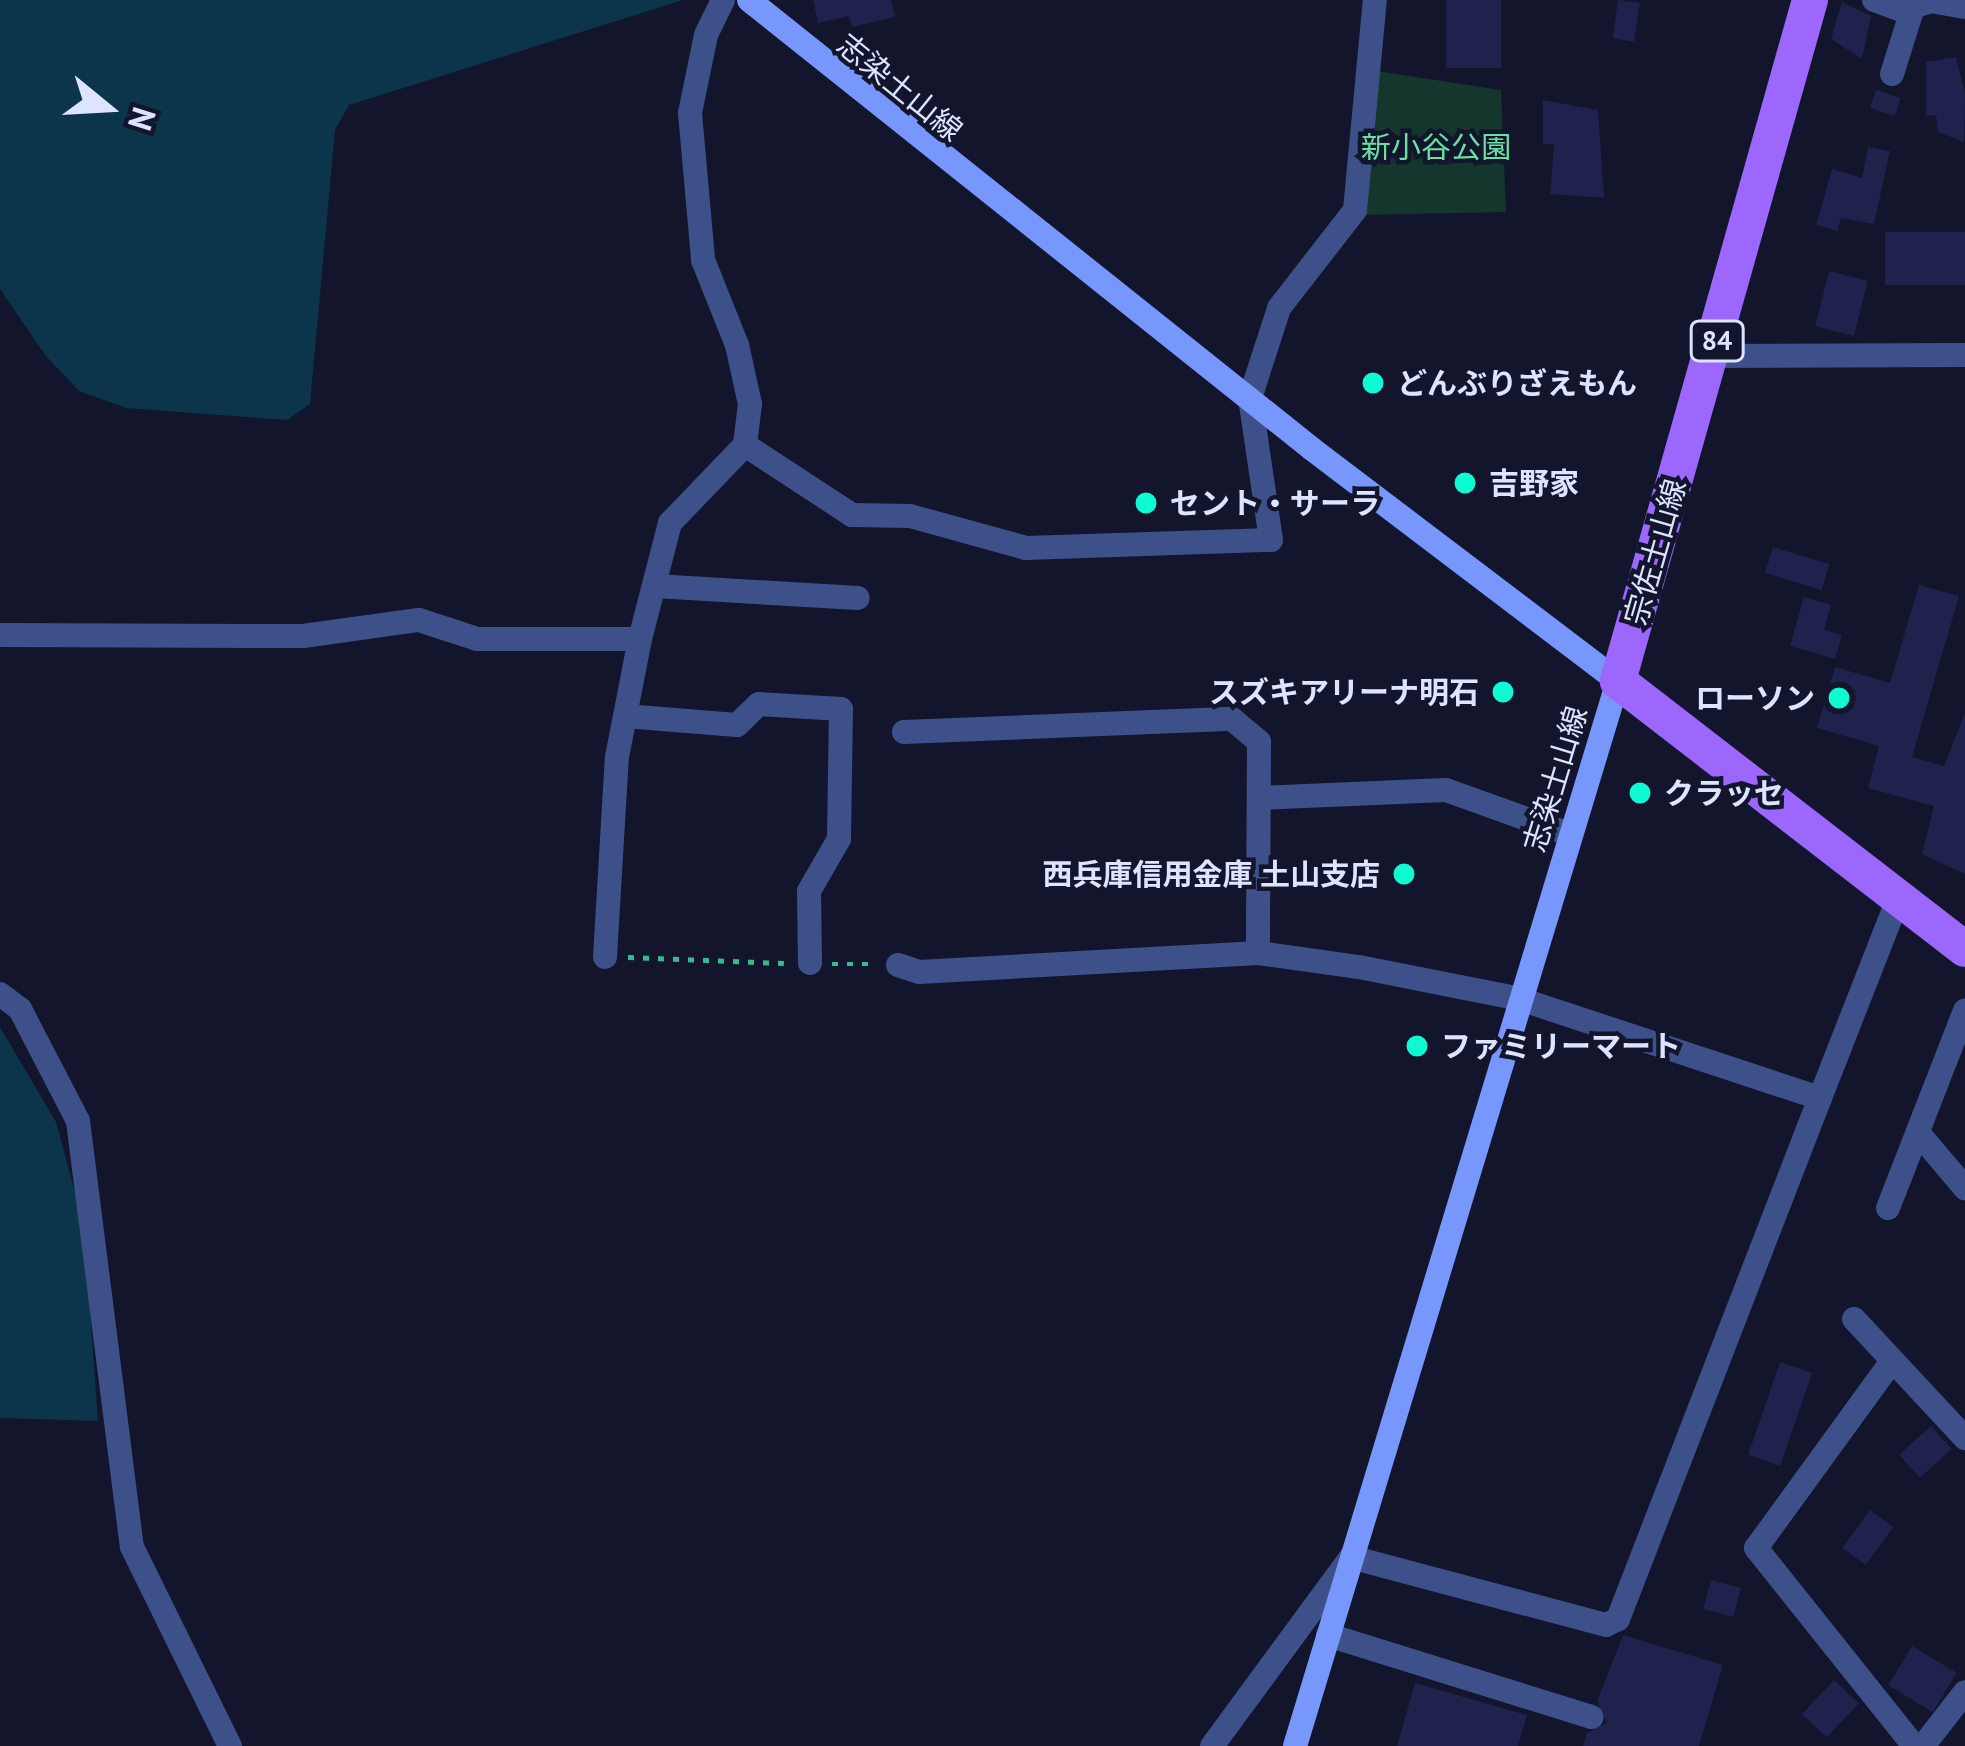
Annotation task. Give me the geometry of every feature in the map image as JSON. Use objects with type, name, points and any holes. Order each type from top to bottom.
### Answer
[{"type":"main road","name":"志染土山線","points":[[749,0],[1250,398],[1618,681],[1295,1746]]},
{"type":"main road","name":"宗佐土山線","points":[[1618,681],[1810,0]]},
{"type":"main road","points":[[1618,681],[1965,950]]},
{"type":"street","points":[[605,957],[625,716],[670,523],[745,445],[750,404],[737,345],[704,260],[690,112],[706,35],[723,0]]},
{"type":"street","points":[[745,445],[853,515],[967,526],[1026,548],[1271,540],[1250,398],[1279,308],[1355,210],[1375,0]]},
{"type":"street","points":[[1874,0],[1964,4]]},
{"type":"street","points":[[1892,74],[1925,3]]},
{"type":"street","points":[[1712,356],[1965,355]]},
{"type":"street","points":[[655,586],[858,598]]},
{"type":"street","points":[[0,635],[304,636],[419,620],[477,639],[640,638]]},
{"type":"street","points":[[625,716],[737,725],[759,704],[841,709],[839,839],[809,891],[810,963]]},
{"type":"street","points":[[904,732],[1232,719],[1259,742],[1258,953]]},
{"type":"street","points":[[1261,798],[1446,790],[1569,834]]},
{"type":"street","points":[[1212,1746],[1352,1557],[1606,1625],[1618,1619],[1898,898]]},
{"type":"street","points":[[898,965],[919,972],[1258,953],[1520,999],[1820,1097]]},
{"type":"street","points":[[0,994],[20,1009],[78,1121],[132,1547],[230,1746]]},
{"type":"street","points":[[1888,1208],[1965,1010]]},
{"type":"street","points":[[1920,1135],[1965,1187]]},
{"type":"street","points":[[1854,1319],[1965,1438]]},
{"type":"street","points":[[1892,1361],[1756,1548],[1918,1746],[1965,1691]]},
{"type":"street","points":[[1328,1635],[1592,1718]]},
{"type":"path","points":[[605,957],[898,965]]},
{"type":"green space","name":"新小谷公園","points":[[1377,71],[1501,90],[1506,212],[1360,215]]},
{"type":"water","points":[[0,0],[683,0],[349,105],[335,130],[310,404],[287,420],[126,408],[79,391],[45,355],[0,289]]},
{"type":"water","points":[[0,1027],[56,1122],[84,1225],[98,1421],[0,1418]]},
{"type":"building","points":[[813,0],[891,0],[895,17],[852,27],[849,16],[818,23]]},
{"type":"building","points":[[1446,0],[1501,0],[1501,68],[1446,68]]},
{"type":"building","points":[[1618,0],[1640,3],[1634,42],[1613,39]]},
{"type":"building","points":[[1842,2],[1871,16],[1862,59],[1831,39]]},
{"type":"building","points":[[1956,57],[1965,94],[1964,142],[1938,132],[1936,115],[1926,116],[1926,62]]},
{"type":"building","points":[[1876,90],[1901,98],[1895,116],[1870,108]]},
{"type":"building","points":[[1543,100],[1598,110],[1604,198],[1550,194],[1554,144],[1543,144]]},
{"type":"building","points":[[1868,147],[1890,151],[1874,224],[1841,218],[1837,231],[1816,225],[1832,169],[1862,178]]},
{"type":"building","points":[[1885,232],[1965,232],[1965,285],[1885,285]]},
{"type":"building","points":[[1829,271],[1868,281],[1854,336],[1815,326]]},
{"type":"building","points":[[1773,547],[1829,564],[1822,590],[1765,573]]},
{"type":"building","points":[[1919,585],[1959,596],[1912,757],[1944,766],[1965,713],[1965,874],[1922,854],[1934,806],[1868,788],[1879,746],[1817,728],[1835,667],[1890,683]]},
{"type":"building","points":[[1804,597],[1831,605],[1824,630],[1842,635],[1835,659],[1790,646]]},
{"type":"building","points":[[1780,1362],[1812,1373],[1780,1466],[1748,1455]]},
{"type":"building","points":[[1931,1426],[1952,1449],[1920,1478],[1899,1455]]},
{"type":"building","points":[[1870,1510],[1893,1527],[1866,1565],[1842,1548]]},
{"type":"building","points":[[1711,1580],[1741,1588],[1733,1617],[1703,1609]]},
{"type":"building","points":[[1623,1635],[1723,1665],[1699,1746],[1583,1746],[1587,1733],[1607,1723],[1597,1701]]},
{"type":"building","points":[[1912,1646],[1957,1673],[1933,1712],[1888,1685]]},
{"type":"building","points":[[1834,1680],[1859,1703],[1827,1738],[1802,1714]]},
{"type":"building","points":[[1415,1683],[1527,1715],[1518,1746],[1397,1746]]},
{"type":"place","name":"どんぶりざえもん","points":[[1373,383]]},
{"type":"place","name":"吉野家","points":[[1465,483]]},
{"type":"place","name":"セント・サーラ","points":[[1146,503]]},
{"type":"place","name":"スズキアリーナ明石","points":[[1503,692]]},
{"type":"place","name":"ローソン","points":[[1839,698]]},
{"type":"place","name":"クラッセ","points":[[1640,793]]},
{"type":"place","name":"西兵庫信用金庫 土山支店","points":[[1404,874]]},
{"type":"place","name":"ファミリーマート","points":[[1417,1046]]}]
